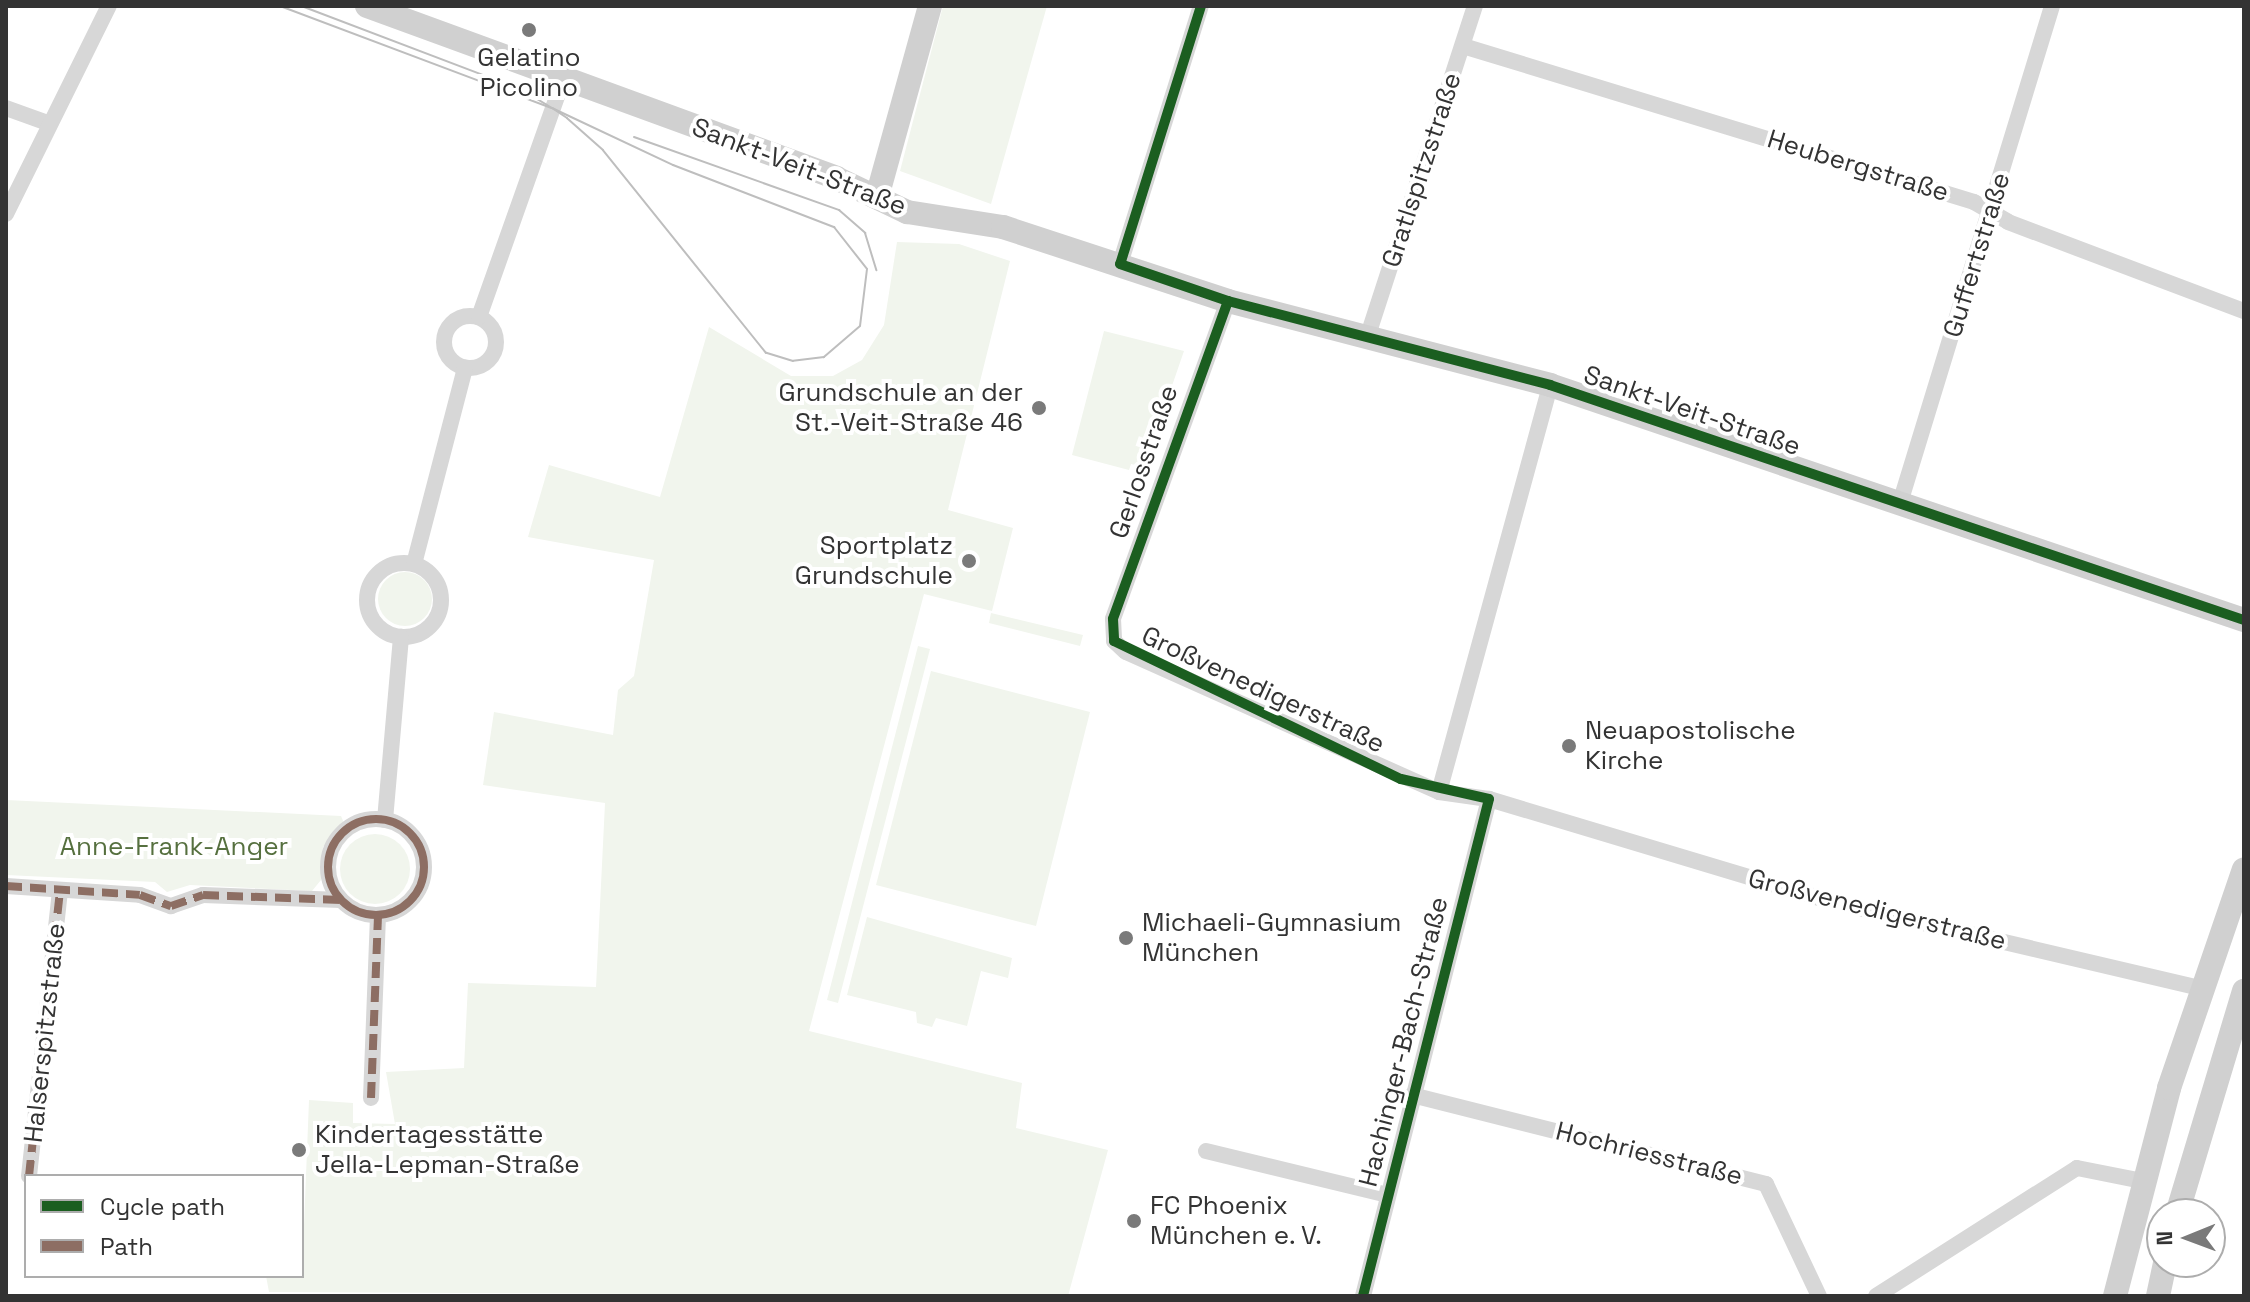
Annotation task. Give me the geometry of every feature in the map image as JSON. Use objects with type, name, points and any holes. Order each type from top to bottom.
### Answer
[{"type":"street","points":[[6,214],[48,123],[109,6]]},
{"type":"street","name":"Sankt-Veit-Straße","points":[[367,6],[416,14],[563,80],[877,197],[907,212],[979,221],[1228,301],[1368,335],[1550,385],[2244,620]]},
{"type":"street","points":[[877,197],[930,6]]},
{"type":"street","points":[[1120,264],[1201,6]]},
{"type":"street","name":"Gratlspitzstraße","points":[[1368,335],[1475,6]]},
{"type":"street","name":"Guffertstraße","points":[[1900,503],[2052,6]]},
{"type":"street","name":"Heubergstraße","points":[[1463,46],[1991,213],[2244,311]]},
{"type":"street","points":[[479,317],[563,80]]},
{"type":"street","points":[[6,108],[48,123]]},
{"type":"street","name":"Gerlosstraße","points":[[1114,641],[1113,619],[1228,301]]},
{"type":"street","points":[[479,317],[496,334],[495,351],[480,366],[465,368],[446,353],[445,336],[454,321],[479,317]]},
{"type":"street","points":[[414,564],[465,368]]},
{"type":"street","points":[[1439,792],[1550,385]]},
{"type":"street","points":[[414,564],[434,577],[441,600],[424,631],[401,637],[379,627],[367,594],[379,572],[414,564]]},
{"type":"street","points":[[385,820],[401,637]]},
{"type":"street","name":"Großvenedigerstraße","points":[[1114,641],[1439,792],[1489,799],[1829,901],[2201,988]]},
{"type":"street","name":"Hachinger-Bach-Straße","points":[[1363,1296],[1489,799]]},
{"type":"street","points":[[6,886],[140,895],[171,906],[203,895],[341,900],[378,916],[404,906],[424,873],[411,835],[385,820],[366,821],[338,838],[329,869],[341,900]]},
{"type":"street","points":[[2115,1296],[2142,1181],[2201,988],[2244,869]]},
{"type":"street","name":"Halserspitzstraße","points":[[29,1174],[60,891]]},
{"type":"street","points":[[371,1098],[378,916]]},
{"type":"street","points":[[2182,1198],[2244,991]]},
{"type":"street","name":"Hochriesstraße","points":[[1412,1095],[1766,1184],[1819,1296]]},
{"type":"street","points":[[1206,1151],[1388,1195]]},
{"type":"street","points":[[1876,1296],[2077,1168],[2142,1181]]},
{"type":"green space","points":[[943,6],[1047,6],[991,204],[900,171]]},
{"type":"green space","points":[[897,242],[959,244],[1010,261],[948,510],[1013,528],[992,611],[924,594],[809,1031],[1022,1083],[1016,1128],[1108,1150],[1068,1296],[269,1292],[266,1278],[304,1278],[309,1100],[353,1103],[353,1123],[395,1124],[386,1072],[464,1068],[468,983],[596,987],[605,803],[483,785],[494,712],[613,735],[618,690],[634,676],[654,560],[528,537],[549,465],[660,497],[709,327],[791,376],[833,376],[862,360],[884,325]]},
{"type":"green space","points":[[1104,331],[1184,351],[1144,467],[1131,464],[1129,470],[1072,455]]},
{"type":"green space","points":[[405,572],[424,580],[432,599],[424,618],[405,626],[386,618],[378,599],[386,580]]},
{"type":"green space","points":[[991,613],[1083,635],[1080,646],[989,623]]},
{"type":"green space","points":[[918,646],[930,649],[838,1003],[827,1000]]},
{"type":"green space","points":[[931,671],[1090,712],[1036,926],[876,885]]},
{"type":"green space","name":"Anne-Frank-Anger","points":[[6,800],[341,816],[344,823],[323,847],[321,880],[312,891],[190,885],[167,892],[155,882],[6,875]]},
{"type":"green space","points":[[375,834],[394,840],[404,850],[410,869],[404,888],[394,898],[375,904],[356,898],[346,888],[340,869],[346,850],[356,840]]},
{"type":"green space","points":[[867,917],[1012,958],[1008,978],[981,971],[967,1026],[936,1018],[932,1027],[917,1023],[916,1012],[847,995]]},
{"type":"tram line","points":[[280,6],[552,108],[673,165],[834,227],[867,269],[860,326],[824,357],[793,361],[766,353],[603,150],[567,118],[552,108],[534,97],[512,86],[301,6]]},
{"type":"tram line","points":[[634,137],[839,210],[865,233],[876,270]]},
{"type":"marked path","points":[[376,819],[394,823],[410,833],[420,849],[424,867],[420,885],[410,901],[394,911],[376,915],[358,911],[342,901],[332,885],[328,867],[332,849],[342,833],[358,823],[376,819]]},
{"type":"marked path","points":[[6,886],[140,895],[171,906],[203,895],[341,900]]},
{"type":"marked path","points":[[29,1174],[60,891]]},
{"type":"marked path","points":[[371,1098],[378,916]]},
{"type":"cycle path","points":[[1201,6],[1120,264],[1228,301],[1550,385],[2244,620]]},
{"type":"cycle path","points":[[1228,301],[1113,619],[1114,641],[1401,779],[1489,799],[1363,1296]]},
{"type":"place","name":"Gelatino Picolino","points":[[529,30]]},
{"type":"place","name":"Grundschule an der St.-Veit-Straße 46","points":[[1039,408]]},
{"type":"place","name":"Sportplatz Grundschule","points":[[969,561]]},
{"type":"place","name":"Neuapostolische Kirche","points":[[1569,746]]},
{"type":"place","name":"Michaeli-Gymnasium München","points":[[1126,938]]},
{"type":"place","name":"Kindertagesstätte Jella-Lepman-Straße","points":[[299,1150]]},
{"type":"place","name":"FC Phoenix München e. V.","points":[[1134,1221]]}]
